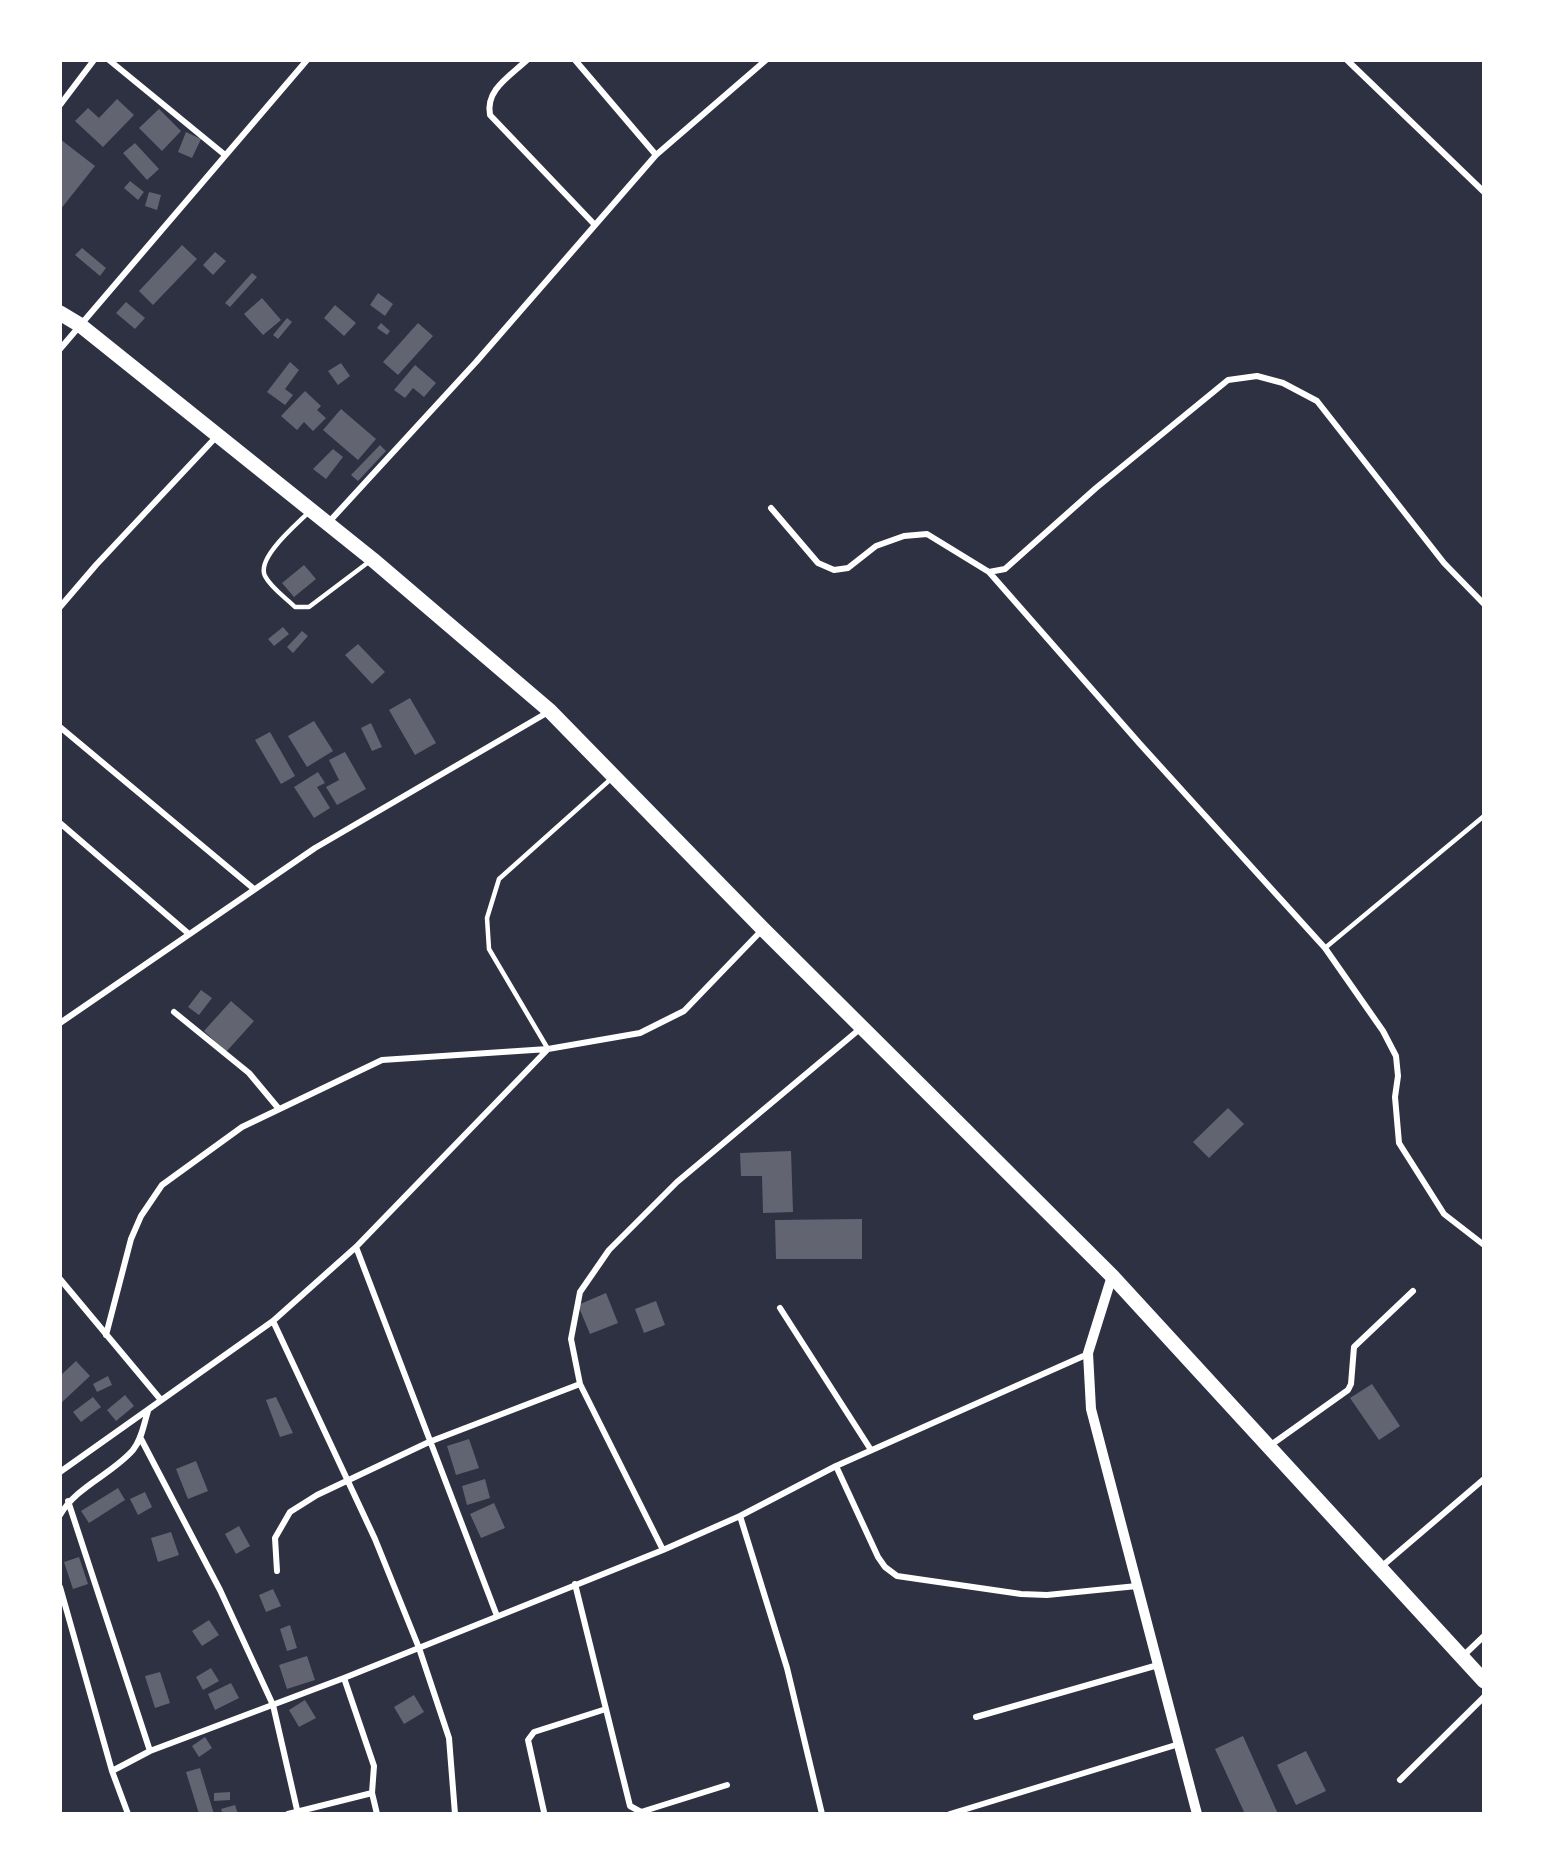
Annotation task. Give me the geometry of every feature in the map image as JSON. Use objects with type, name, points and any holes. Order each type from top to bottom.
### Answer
[{"type":"main road","points":[[60,313],[80,325],[372,560],[550,711],[763,929],[1112,1276],[1484,1681]]},
{"type":"street","points":[[60,105],[94,60]]},
{"type":"street","points":[[109,60],[225,155]]},
{"type":"street","points":[[60,349],[307,60]]},
{"type":"street","points":[[527,60],[491,94],[488,104],[490,115],[594,224]]},
{"type":"street","points":[[575,60],[657,155]]},
{"type":"street","points":[[327,524],[476,362],[594,224],[657,155],[766,60]]},
{"type":"street","points":[[1347,60],[1484,192]]},
{"type":"street","points":[[989,572],[1005,569],[1021,557],[1096,488],[1228,380],[1257,376],[1283,383],[1317,401],[1444,563],[1484,604]]},
{"type":"street","points":[[60,607],[96,565],[218,436]]},
{"type":"street","points":[[771,508],[818,563],[834,570],[848,568],[876,546],[904,536],[927,534],[989,572],[1140,744],[1325,948],[1383,1032],[1396,1056],[1398,1076],[1395,1097],[1399,1143],[1444,1214],[1484,1245]]},
{"type":"street","points":[[60,1023],[315,848],[550,711]]},
{"type":"street","points":[[60,727],[254,889]]},
{"type":"street","points":[[60,823],[189,934]]},
{"type":"street","points":[[106,1335],[131,1239],[141,1216],[162,1185],[242,1127],[382,1060],[548,1048],[640,1033],[684,1011],[763,929]]},
{"type":"street","points":[[174,1012],[249,1073],[279,1109]]},
{"type":"street","points":[[663,1550],[580,1384],[571,1339],[580,1292],[609,1250],[677,1182],[862,1027]]},
{"type":"street","points":[[60,1472],[273,1321],[356,1246],[548,1048]]},
{"type":"street","points":[[356,1246],[497,1616]]},
{"type":"street","points":[[1112,1276],[1088,1353],[1091,1408],[1197,1814]]},
{"type":"street","points":[[60,1279],[161,1400]]},
{"type":"street","points":[[1268,1447],[1348,1390],[1352,1384],[1354,1347],[1413,1291]]},
{"type":"street","points":[[780,1308],[871,1450]]},
{"type":"street","points":[[273,1321],[375,1539],[419,1648],[450,1738],[455,1814]]},
{"type":"street","points":[[112,1770],[150,1751],[344,1678],[663,1550],[740,1516],[836,1466],[1088,1353]]},
{"type":"street","points":[[277,1571],[275,1538],[290,1512],[347,1480],[429,1442],[580,1384]]},
{"type":"street","points":[[60,1515],[68,1501],[132,1451],[140,1437],[148,1410]]},
{"type":"street","points":[[140,1437],[220,1590],[273,1705],[298,1813]]},
{"type":"street","points":[[836,1466],[878,1557],[885,1568],[897,1576],[1038,1595],[1137,1586]]},
{"type":"street","points":[[1380,1568],[1484,1479]]},
{"type":"street","points":[[68,1501],[150,1751]]},
{"type":"street","points":[[740,1516],[787,1668],[822,1814]]},
{"type":"street","points":[[575,1584],[630,1806],[641,1812],[727,1785]]},
{"type":"street","points":[[60,1587],[112,1770],[128,1814]]},
{"type":"street","points":[[1462,1657],[1484,1636]]},
{"type":"street","points":[[976,1717],[1158,1665]]},
{"type":"street","points":[[344,1678],[374,1766],[372,1793],[377,1814]]},
{"type":"street","points":[[1400,1780],[1484,1697]]},
{"type":"street","points":[[544,1812],[528,1740],[534,1732],[606,1709]]},
{"type":"street","points":[[950,1814],[1179,1744]]},
{"type":"street","points":[[288,1814],[372,1793]]},
{"type":"lane","points":[[310,510],[266,557],[263,569],[266,578],[295,607],[309,607],[372,560]]},
{"type":"lane","points":[[548,1048],[489,949],[487,918],[499,879],[613,776]]},
{"type":"lane","points":[[1325,948],[1484,816]]},
{"type":"building","points":[[117,99],[134,115],[103,147],[75,121],[88,108],[99,118]]},
{"type":"building","points":[[159,109],[181,131],[162,151],[139,128]]},
{"type":"building","points":[[186,132],[201,139],[192,158],[178,152]]},
{"type":"building","points":[[60,139],[95,166],[60,210]]},
{"type":"building","points":[[135,143],[159,169],[147,180],[123,153]]},
{"type":"building","points":[[130,181],[144,192],[138,200],[124,188]]},
{"type":"building","points":[[149,192],[161,195],[157,210],[145,206]]},
{"type":"building","points":[[182,245],[197,259],[153,305],[139,291]]},
{"type":"building","points":[[82,248],[106,268],[100,276],[75,255]]},
{"type":"building","points":[[215,252],[226,261],[213,275],[203,265]]},
{"type":"building","points":[[252,273],[257,277],[230,307],[225,303]]},
{"type":"building","points":[[378,293],[393,304],[385,316],[370,305]]},
{"type":"building","points":[[262,298],[281,320],[263,335],[244,314]]},
{"type":"building","points":[[126,302],[145,318],[135,329],[116,313]]},
{"type":"building","points":[[335,305],[356,323],[344,336],[324,318]]},
{"type":"building","points":[[287,318],[292,322],[278,339],[273,335]]},
{"type":"building","points":[[381,323],[390,331],[387,335],[377,328]]},
{"type":"building","points":[[418,323],[433,336],[398,375],[383,362]]},
{"type":"building","points":[[290,362],[299,370],[285,389],[293,395],[285,405],[267,392]]},
{"type":"building","points":[[341,363],[350,376],[338,385],[328,371]]},
{"type":"building","points":[[415,365],[436,383],[424,397],[413,388],[405,398],[394,390]]},
{"type":"building","points":[[305,391],[321,406],[317,410],[326,418],[313,431],[304,422],[297,430],[281,416]]},
{"type":"building","points":[[341,409],[376,439],[358,460],[323,430]]},
{"type":"building","points":[[380,445],[386,451],[358,481],[351,475]]},
{"type":"building","points":[[333,449],[343,457],[326,479],[313,469]]},
{"type":"building","points":[[304,565],[316,579],[294,597],[282,583]]},
{"type":"building","points":[[283,627],[289,634],[274,646],[268,639]]},
{"type":"building","points":[[302,631],[308,636],[293,653],[287,647]]},
{"type":"building","points":[[358,644],[385,672],[372,684],[345,655]]},
{"type":"building","points":[[410,698],[436,743],[415,755],[389,710]]},
{"type":"building","points":[[314,721],[333,751],[307,767],[288,736]]},
{"type":"building","points":[[371,723],[382,747],[372,751],[361,728]]},
{"type":"building","points":[[270,732],[295,776],[281,784],[255,740]]},
{"type":"building","points":[[345,752],[366,789],[337,805],[326,787],[339,780],[329,760]]},
{"type":"building","points":[[318,772],[325,783],[317,787],[330,808],[314,818],[294,787]]},
{"type":"building","points":[[201,990],[212,998],[199,1015],[188,1007]]},
{"type":"building","points":[[231,1001],[254,1021],[226,1052],[204,1031]]},
{"type":"building","points":[[1228,1108],[1244,1124],[1209,1158],[1193,1142]]},
{"type":"building","points":[[791,1151],[793,1212],[763,1213],[762,1176],[741,1176],[740,1153]]},
{"type":"building","points":[[862,1219],[862,1259],[776,1259],[775,1220]]},
{"type":"building","points":[[606,1293],[618,1323],[590,1334],[578,1305]]},
{"type":"building","points":[[656,1301],[665,1325],[644,1333],[635,1309]]},
{"type":"building","points":[[76,1361],[90,1376],[60,1404],[60,1376]]},
{"type":"building","points":[[108,1376],[112,1385],[97,1392],[93,1384]]},
{"type":"building","points":[[1372,1384],[1400,1426],[1379,1440],[1350,1398]]},
{"type":"building","points":[[125,1395],[134,1406],[116,1421],[107,1410]]},
{"type":"building","points":[[93,1397],[101,1407],[81,1422],[73,1412]]},
{"type":"building","points":[[276,1397],[293,1433],[280,1437],[266,1400]]},
{"type":"building","points":[[469,1439],[479,1468],[456,1475],[447,1446]]},
{"type":"building","points":[[196,1461],[208,1491],[188,1499],[176,1469]]},
{"type":"building","points":[[485,1479],[490,1498],[467,1505],[462,1486]]},
{"type":"building","points":[[118,1488],[125,1500],[89,1523],[81,1511]]},
{"type":"building","points":[[145,1492],[152,1507],[138,1515],[130,1499]]},
{"type":"building","points":[[494,1503],[505,1528],[481,1538],[470,1514]]},
{"type":"building","points":[[239,1526],[250,1546],[236,1554],[225,1534]]},
{"type":"building","points":[[171,1532],[179,1555],[158,1562],[151,1538]]},
{"type":"building","points":[[79,1557],[88,1584],[73,1589],[64,1562]]},
{"type":"building","points":[[273,1589],[281,1606],[266,1612],[259,1595]]},
{"type":"building","points":[[209,1620],[219,1635],[202,1646],[192,1631]]},
{"type":"building","points":[[290,1625],[297,1648],[287,1651],[280,1629]]},
{"type":"building","points":[[307,1656],[315,1680],[287,1689],[279,1665]]},
{"type":"building","points":[[211,1668],[219,1681],[203,1690],[196,1677]]},
{"type":"building","points":[[160,1672],[170,1703],[155,1708],[145,1676]]},
{"type":"building","points":[[231,1683],[239,1698],[215,1710],[208,1694]]},
{"type":"building","points":[[414,1695],[424,1712],[404,1724],[394,1707]]},
{"type":"building","points":[[305,1700],[316,1718],[299,1727],[289,1710]]},
{"type":"building","points":[[1243,1736],[1278,1814],[1245,1814],[1215,1749]]},
{"type":"building","points":[[205,1737],[212,1748],[199,1757],[192,1746]]},
{"type":"building","points":[[1306,1751],[1326,1791],[1296,1805],[1277,1765]]},
{"type":"building","points":[[200,1768],[214,1814],[199,1814],[186,1772]]},
{"type":"building","points":[[230,1792],[230,1800],[214,1801],[214,1793]]},
{"type":"building","points":[[235,1805],[238,1814],[223,1814],[221,1809]]}]
